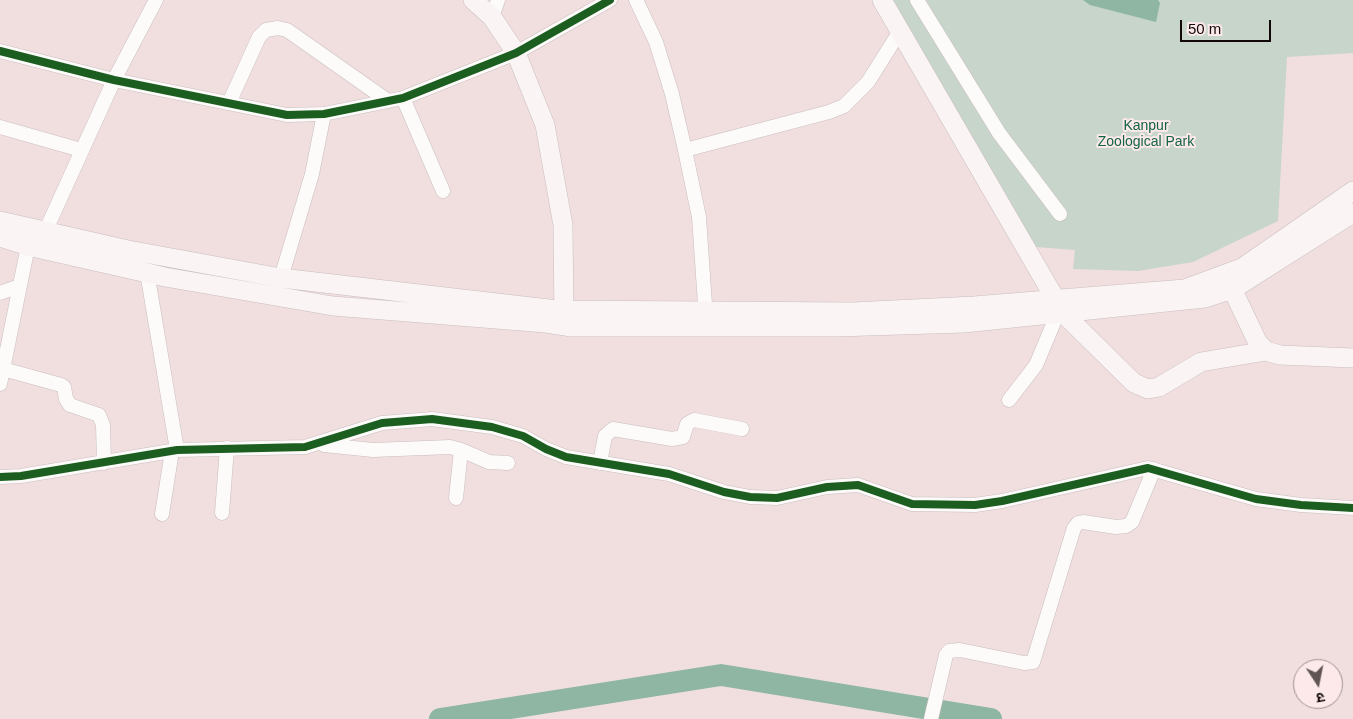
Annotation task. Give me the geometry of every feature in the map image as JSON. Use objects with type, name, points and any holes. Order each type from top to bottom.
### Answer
[{"type":"main road","points":[[472,0],[495,8],[516,53],[545,125],[562,225],[565,318]]},
{"type":"main road","points":[[882,0],[1059,309],[1134,383],[1148,389],[1159,387],[1201,362],[1266,351],[1280,355],[1353,358]]},
{"type":"main road","points":[[1229,282],[1242,268],[1353,191]]},
{"type":"main road","points":[[0,237],[28,246],[147,272],[298,302],[565,318],[706,319],[974,306],[1059,309],[1229,282],[1353,213]]},
{"type":"main road","points":[[0,220],[128,250],[281,278],[565,318]]},
{"type":"main road","points":[[1229,282],[1258,343],[1266,351]]},
{"type":"street","points":[[45,232],[114,80],[156,0]]},
{"type":"street","points":[[0,51],[114,80],[229,103],[287,114],[324,114],[403,98],[516,53],[610,0]]},
{"type":"street","points":[[636,0],[656,42],[685,150],[699,217],[706,319]]},
{"type":"street","points":[[917,0],[999,133],[1060,214]]},
{"type":"street","points":[[229,103],[260,37],[266,30],[278,28],[287,30],[388,101]]},
{"type":"street","points":[[685,150],[829,112],[844,106],[868,82],[900,31]]},
{"type":"street","points":[[403,98],[443,191]]},
{"type":"street","points":[[281,278],[312,174],[324,114]]},
{"type":"street","points":[[0,127],[81,150]]},
{"type":"street","points":[[0,384],[28,246]]},
{"type":"street","points":[[147,272],[175,451],[162,514]]},
{"type":"street","points":[[0,293],[20,286]]},
{"type":"street","points":[[1009,400],[1036,365],[1059,309]]},
{"type":"street","points":[[3,369],[62,385],[70,405],[99,415],[103,425],[104,462]]},
{"type":"street","points":[[0,477],[175,451],[227,448],[291,448],[316,444],[382,423],[432,419],[474,423],[508,431],[556,454],[669,474],[724,492],[750,497],[777,498],[826,487],[858,484],[912,504],[945,506],[990,504],[1130,470],[1154,469],[1256,499],[1301,505],[1353,508]]},
{"type":"street","points":[[600,463],[605,436],[613,429],[678,439],[683,437],[687,424],[694,420],[742,429]]},
{"type":"street","points":[[316,444],[374,450],[450,447],[489,462],[508,463]]},
{"type":"street","points":[[222,514],[227,448]]},
{"type":"street","points":[[456,498],[461,450]]},
{"type":"street","points":[[931,718],[946,655],[949,651],[960,650],[1024,663],[1033,662],[1036,659],[1074,528],[1083,522],[1116,527],[1126,526],[1132,522],[1154,469]]},
{"type":"green space","name":"Kanpur Zoological Park","points":[[893,0],[1353,0],[1353,53],[1287,57],[1278,221],[1193,262],[1138,271],[1073,269],[1075,250],[1036,247]]},
{"type":"shaded area","points":[[1083,0],[1158,0],[1160,3],[1156,22],[1090,5]]},
{"type":"waterway","points":[[440,719],[721,675],[991,719]]},
{"type":"cycle path","points":[[0,51],[114,80],[287,115],[324,114],[403,98],[516,53],[610,0]]},
{"type":"cycle path","points":[[0,477],[21,476],[177,450],[305,447],[382,423],[432,419],[492,427],[523,436],[546,449],[566,457],[669,474],[724,492],[750,497],[777,498],[827,487],[858,485],[912,504],[975,505],[1002,501],[1148,468],[1256,499],[1301,505],[1353,508]]}]
